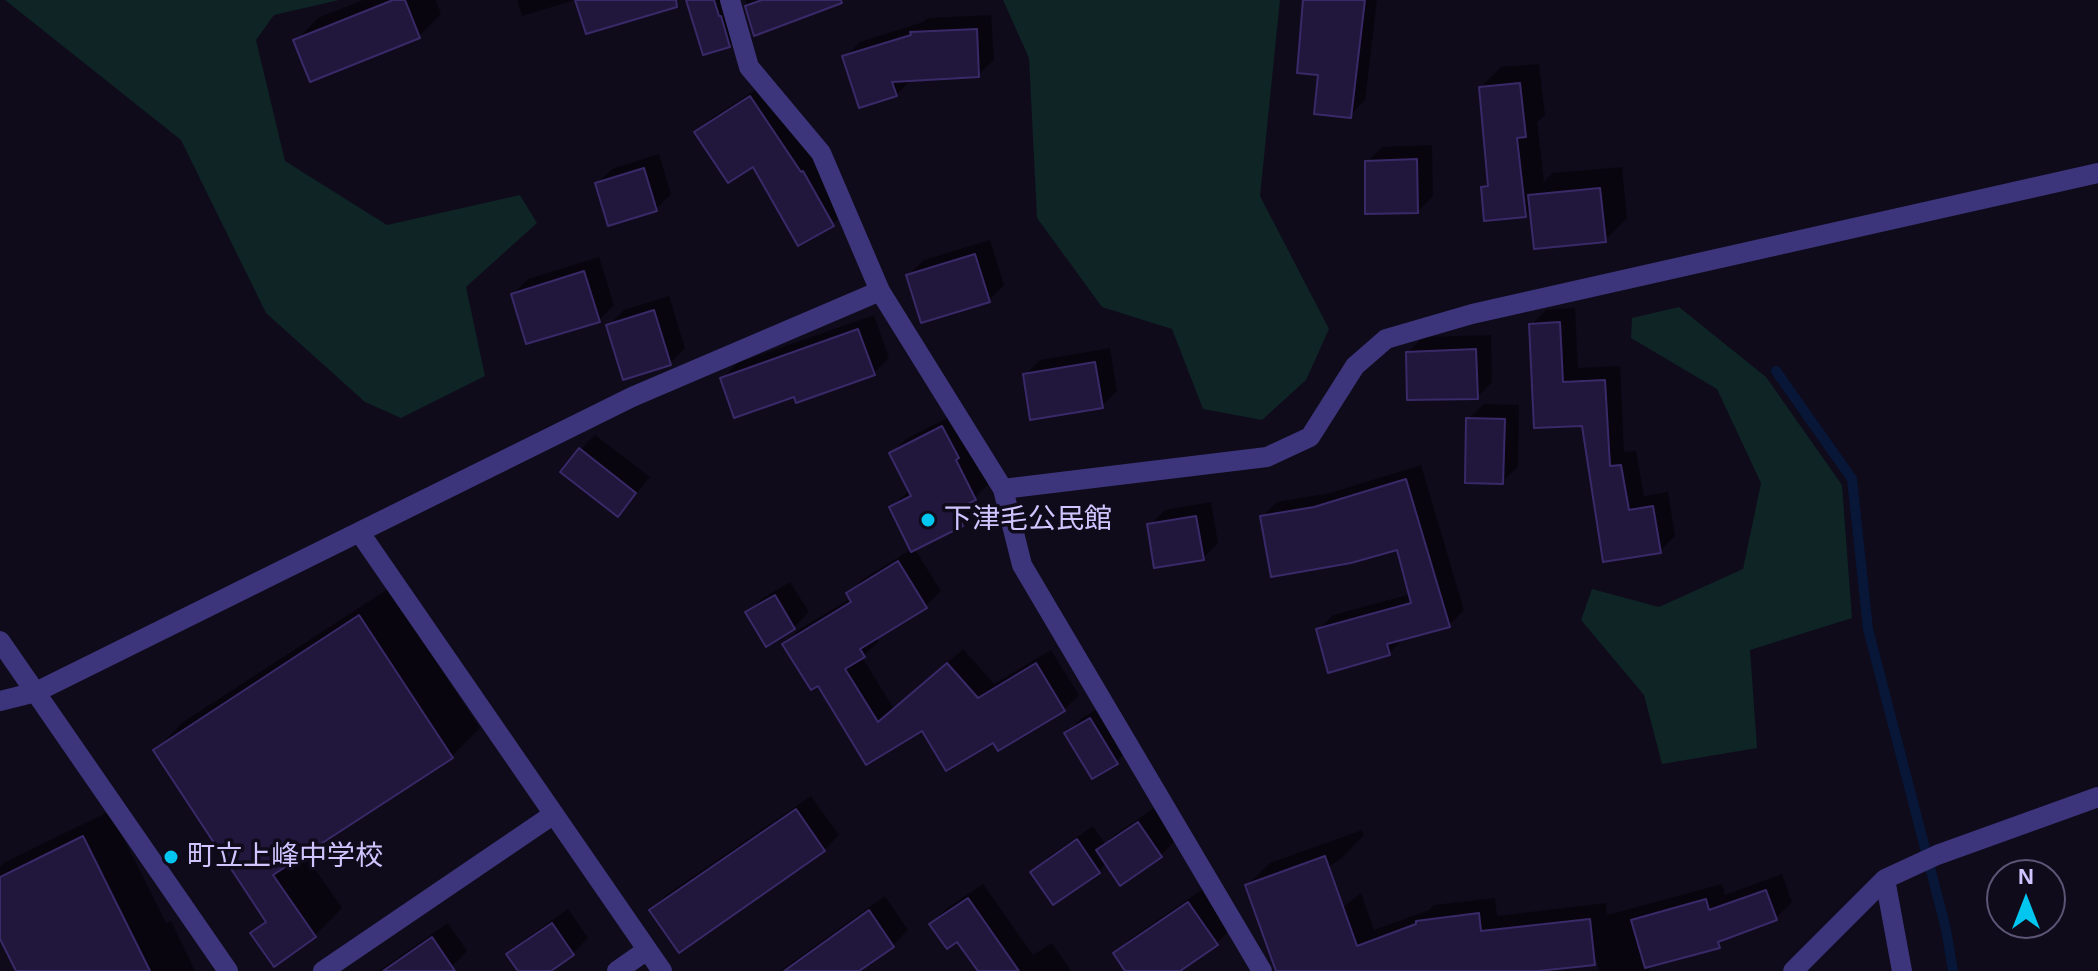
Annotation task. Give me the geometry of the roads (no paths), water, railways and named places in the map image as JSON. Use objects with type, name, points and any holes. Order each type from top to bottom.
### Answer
[{"type":"street","points":[[730,0],[749,67],[821,153],[880,291],[1003,489],[1022,565],[1262,971]]},
{"type":"street","points":[[1003,489],[1267,457],[1310,437],[1355,366],[1386,339],[1472,314],[2098,173]]},
{"type":"street","points":[[0,701],[36,692],[632,397],[880,291]]},
{"type":"street","points":[[360,533],[662,971]]},
{"type":"street","points":[[0,641],[228,971]]},
{"type":"street","points":[[1793,971],[1885,879],[1937,855],[2098,797]]},
{"type":"street","points":[[323,971],[554,814]]},
{"type":"street","points":[[1885,879],[1902,971]]},
{"type":"street","points":[[617,971],[647,950]]},
{"type":"waterway","points":[[1776,371],[1852,479],[1868,629],[1946,929],[1953,971]]},
{"type":"place","name":"下津毛公民館","points":[[928,520]]},
{"type":"place","name":"町立上峰中学校","points":[[171,857]]}]
